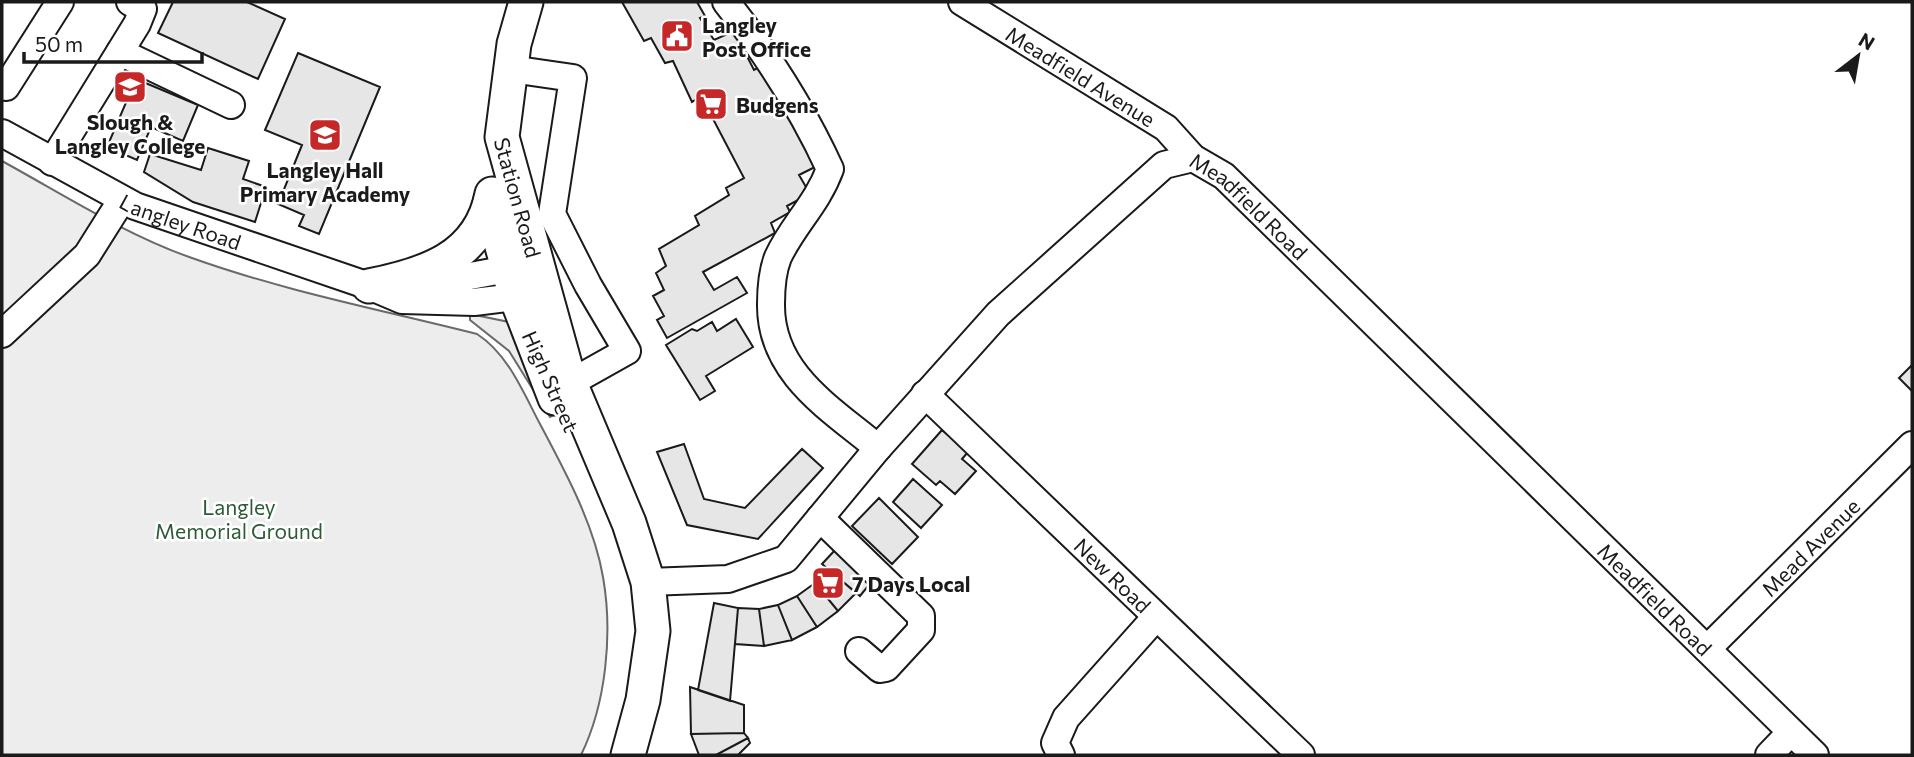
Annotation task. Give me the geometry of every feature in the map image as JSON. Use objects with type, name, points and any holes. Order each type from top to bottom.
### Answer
[{"type":"main road","name":"Station Road","points":[[520,278],[502,137],[511,69],[526,2]]},
{"type":"main road","points":[[369,286],[410,278],[457,256],[467,246],[490,204],[502,137]]},
{"type":"main road","name":"Station Road","points":[[490,204],[520,278]]},
{"type":"main road","name":"High Street","points":[[520,278],[570,383],[629,523],[649,582],[653,631],[643,700],[630,754]]},
{"type":"main road","name":"High Street","points":[[520,278],[564,420],[629,523]]},
{"type":"street","points":[[2,84],[6,87],[60,2]]},
{"type":"street","points":[[726,2],[780,73],[808,122],[830,169],[813,206],[778,258],[772,279],[772,332],[782,358],[811,393],[878,449]]},
{"type":"street","name":"Meadfield Avenue","points":[[962,2],[1166,128],[1193,158]]},
{"type":"street","points":[[52,162],[120,52],[140,4]]},
{"type":"street","points":[[120,52],[231,105]]},
{"type":"street","points":[[511,69],[573,78],[567,129],[555,180],[552,214],[588,285],[627,351],[570,383]]},
{"type":"street","name":"Langley Road","points":[[2,133],[121,201],[369,286],[404,288],[520,278]]},
{"type":"street","name":"Meadfield Road","points":[[649,582],[728,579],[786,559],[925,394],[998,314],[1164,165],[1193,158],[1224,176],[1815,755]]},
{"type":"street","points":[[2,334],[87,255],[121,201]]},
{"type":"street","name":"New Road","points":[[925,394],[1301,755]]},
{"type":"street","name":"Mead Avenue","points":[[1707,649],[1912,445]]},
{"type":"street","points":[[820,518],[920,616],[921,630],[886,668],[880,669],[859,650]]},
{"type":"street","points":[[1062,755],[1055,743],[1066,718],[1156,617]]},
{"type":"street","points":[[1769,755],[1791,732]]},
{"type":"green space","name":"Langley Memorial Ground","points":[[2,161],[96,214],[167,249],[262,280],[477,334],[498,352],[521,387],[569,479],[599,557],[606,599],[605,668],[596,714],[581,755],[2,755]]},
{"type":"green space","points":[[470,314],[509,322],[532,352],[554,415],[550,417],[509,351],[470,320]]},
{"type":"building","points":[[173,2],[247,2],[285,19],[258,79],[158,33]]},
{"type":"building","points":[[622,2],[697,2],[705,16],[700,18],[714,40],[734,31],[754,70],[762,66],[815,167],[799,175],[806,187],[800,199],[787,206],[790,212],[771,223],[775,233],[703,272],[714,290],[737,277],[747,293],[667,338],[657,320],[664,316],[653,296],[664,290],[656,273],[666,266],[659,249],[699,225],[695,216],[729,195],[726,188],[744,178],[701,96],[692,102],[673,61],[665,63],[651,38],[644,41]]},
{"type":"building","points":[[298,53],[380,87],[319,234],[299,226],[304,215],[278,204],[302,145],[265,130]]},
{"type":"building","points":[[136,79],[198,105],[183,141],[151,127],[137,160],[107,147]]},
{"type":"building","points":[[208,148],[249,161],[243,179],[266,187],[255,222],[193,202],[144,172],[150,154],[201,170]]},
{"type":"building","points":[[736,319],[753,347],[706,376],[715,391],[700,400],[666,345],[692,329],[697,331],[712,322],[717,331]]},
{"type":"building","points":[[1912,365],[1912,391],[1899,378]]},
{"type":"building","points":[[942,430],[968,452],[962,459],[976,471],[955,494],[940,481],[936,485],[912,464]]},
{"type":"building","points":[[684,444],[704,499],[745,508],[802,449],[823,468],[758,539],[687,525],[657,452]]},
{"type":"building","points":[[913,479],[942,505],[921,528],[893,502]]},
{"type":"building","points":[[879,498],[918,537],[892,564],[852,526]]},
{"type":"building","points":[[836,549],[873,580],[860,596],[822,564]]},
{"type":"building","points":[[828,569],[856,593],[838,611],[815,583]]},
{"type":"building","points":[[815,583],[838,611],[817,627],[797,596]]},
{"type":"building","points":[[797,596],[817,627],[792,640],[778,605]]},
{"type":"building","points":[[714,603],[738,608],[730,701],[698,690]]},
{"type":"building","points":[[778,605],[792,640],[764,646],[759,609]]},
{"type":"building","points":[[738,608],[759,609],[764,646],[735,644]]},
{"type":"building","points":[[690,687],[744,705],[744,733],[691,734]]},
{"type":"building","points":[[744,733],[748,738],[716,755],[699,755],[691,734]]},
{"type":"building","points":[[748,738],[750,743],[738,755],[716,755]]},
{"type":"place","name":"Langley Post Office","points":[[677,36]]},
{"type":"place","name":"Slough & Langley College","points":[[130,87]]},
{"type":"place","name":"Budgens","points":[[711,104]]},
{"type":"place","name":"Langley Hall Primary Academy","points":[[325,135]]},
{"type":"place","name":"7 Days Local","points":[[828,583]]}]
